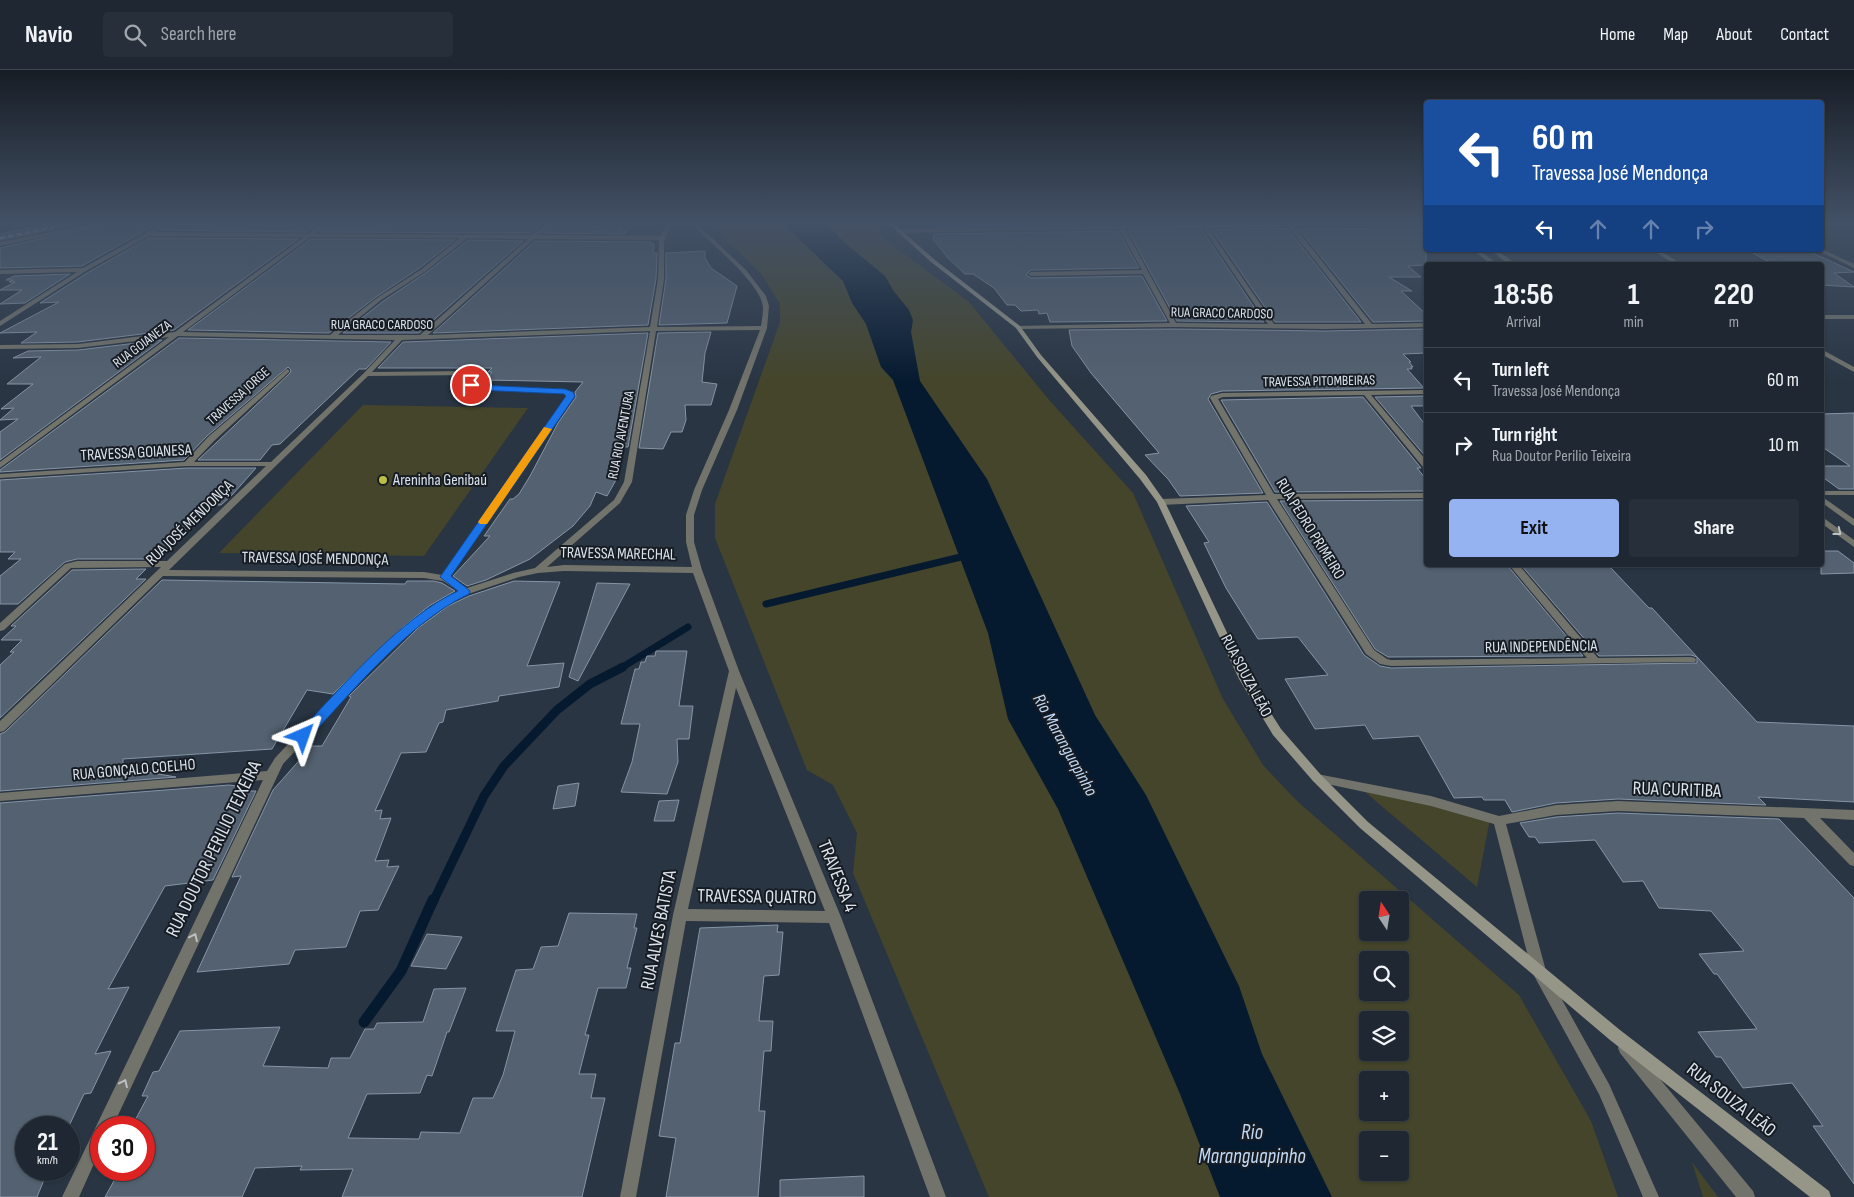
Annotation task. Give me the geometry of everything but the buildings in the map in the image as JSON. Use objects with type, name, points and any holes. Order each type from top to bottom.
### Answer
[{"type":"main road","name":"RUA SOUZA LEÃO","points":[[953,277],[1018,327],[1039,356],[1143,478],[1161,502],[1244,679],[1277,732],[1317,778],[1364,825],[1615,1035],[1823,1197]]},
{"type":"street","points":[[0,324],[74,277]]},
{"type":"street","name":"RUA GOIANEZA","points":[[0,466],[253,277]]},
{"type":"street","points":[[331,337],[379,299],[414,277]]},
{"type":"street","points":[[422,337],[489,277]]},
{"type":"street","name":"RUA RIO AVENTURA","points":[[465,592],[516,575],[538,570],[617,501],[628,482],[661,277]]},
{"type":"street","points":[[697,570],[690,542],[690,515],[698,490],[733,410],[764,328],[766,306],[763,296],[748,277]]},
{"type":"street","points":[[1148,277],[1174,325]]},
{"type":"street","points":[[1239,277],[1272,326]]},
{"type":"street","points":[[1330,277],[1369,325]]},
{"type":"street","points":[[1824,318],[1854,317]]},
{"type":"street","name":"RUA GRACO CARDOSO","points":[[1018,327],[1424,325]]},
{"type":"street","name":"RUA GRACO CARDOSO","points":[[0,347],[78,346],[177,334],[400,338],[653,328],[764,328]]},
{"type":"street","name":"RUA JOSÉ MENDONÇA","points":[[0,728],[274,464],[400,338]]},
{"type":"street","points":[[1824,353],[1854,370]]},
{"type":"street","name":"TRAVESSA JORGE","points":[[187,464],[211,439],[287,371]]},
{"type":"street","points":[[366,374],[471,373],[477,374],[471,385],[476,387],[565,391],[570,393],[570,396],[445,577],[456,583],[465,592]]},
{"type":"street","name":"TRAVESSA PITOMBEIRAS","points":[[1214,400],[1217,396],[1222,395],[1424,392]]},
{"type":"street","points":[[1366,393],[1424,463]]},
{"type":"street","name":"RUA PEDRO PRIMEIRO","points":[[1214,400],[1271,497],[1370,652],[1384,662],[1391,664]]},
{"type":"street","name":"TRAVESSA GOIANESA","points":[[0,476],[187,464],[274,464]]},
{"type":"street","points":[[1824,493],[1854,493]]},
{"type":"street","points":[[1161,502],[1271,497],[1424,495]]},
{"type":"street","points":[[1824,500],[1854,523]]},
{"type":"street","points":[[1824,521],[1854,544]]},
{"type":"street","points":[[0,628],[68,566],[78,564],[169,564]]},
{"type":"street","points":[[1516,567],[1595,661]]},
{"type":"street","name":"TRAVESSA MARECHAL","points":[[538,570],[564,568],[697,570]]},
{"type":"street","name":"TRAVESSA 4","points":[[697,570],[734,671],[834,917],[938,1197]]},
{"type":"street","name":"TRAVESSA JOSÉ MENDONÇA","points":[[160,573],[445,577]]},
{"type":"street","name":"RUA DOUTOR PERILIO TEIXEIRA","points":[[108,1116],[271,775],[279,762],[366,669],[414,625],[444,602],[465,592]]},
{"type":"street","name":"RUA INDEPENDÊNCIA","points":[[1391,664],[1691,660]]},
{"type":"street","name":"RUA ALVES BATISTA","points":[[628,1197],[680,915],[734,671]]},
{"type":"street","name":"RUA GONÇALO COELHO","points":[[0,797],[271,775]]},
{"type":"street","name":"RUA CURITIBA","points":[[1317,778],[1431,801],[1499,821],[1556,810],[1618,806],[1808,814],[1854,814]]},
{"type":"street","points":[[1808,814],[1854,861]]},
{"type":"street","points":[[1499,821],[1539,972]]},
{"type":"street","name":"TRAVESSA QUATRO","points":[[680,915],[834,917]]},
{"type":"street","name":"RUA SOUZA LEÃO","points":[[1539,972],[1604,1089],[1650,1197]]},
{"type":"street","name":"RUA SOUZA LEÃO","points":[[1615,1035],[1747,1197]]},
{"type":"street","name":"RUA DOUTOR PERILIO TEIXEIRA","points":[[70,1197],[90,1154]]},
{"type":"green space","points":[[763,277],[935,277],[969,302],[1050,401],[1133,493],[1223,699],[1263,765],[1297,801],[1400,891],[1359,891],[1359,941],[1409,941],[1409,899],[1519,995],[1591,1121],[1618,1197],[989,1197],[853,873],[857,833],[833,785],[807,770],[715,538],[715,504],[780,322],[780,304]]},
{"type":"green space","name":"Areninha Genibaú","points":[[363,405],[528,408],[424,556],[219,553]]},
{"type":"green space","points":[[1358,786],[1490,819],[1477,887]]},
{"type":"green space","points":[[1692,1162],[1718,1197],[1703,1197]]},
{"type":"water","name":"Rio Maranguapinho","points":[[838,277],[885,277],[909,310],[913,320],[911,332],[920,381],[987,479],[1095,715],[1146,795],[1239,986],[1262,1054],[1332,1197],[1220,1197],[1180,1094],[1058,809],[1008,719],[988,633],[893,380],[881,367],[866,324],[852,303],[843,281]]},
{"type":"waterway","points":[[766,604],[969,555]]},
{"type":"waterway","points":[[621,668],[688,627]]},
{"type":"waterway","points":[[433,902],[484,796],[504,766],[557,710],[590,684],[623,667]]},
{"type":"waterway","points":[[364,1022],[401,971],[433,900]]},
{"type":"slow traffic","points":[[483,522],[547,429]]},
{"type":"place","name":"Areninha Genibaú","points":[[383,480]]},
{"type":"route","points":[[303,736],[366,669],[414,625],[444,602],[465,592],[456,583],[445,577],[570,396],[570,393],[565,391],[472,387],[471,385]]}]
